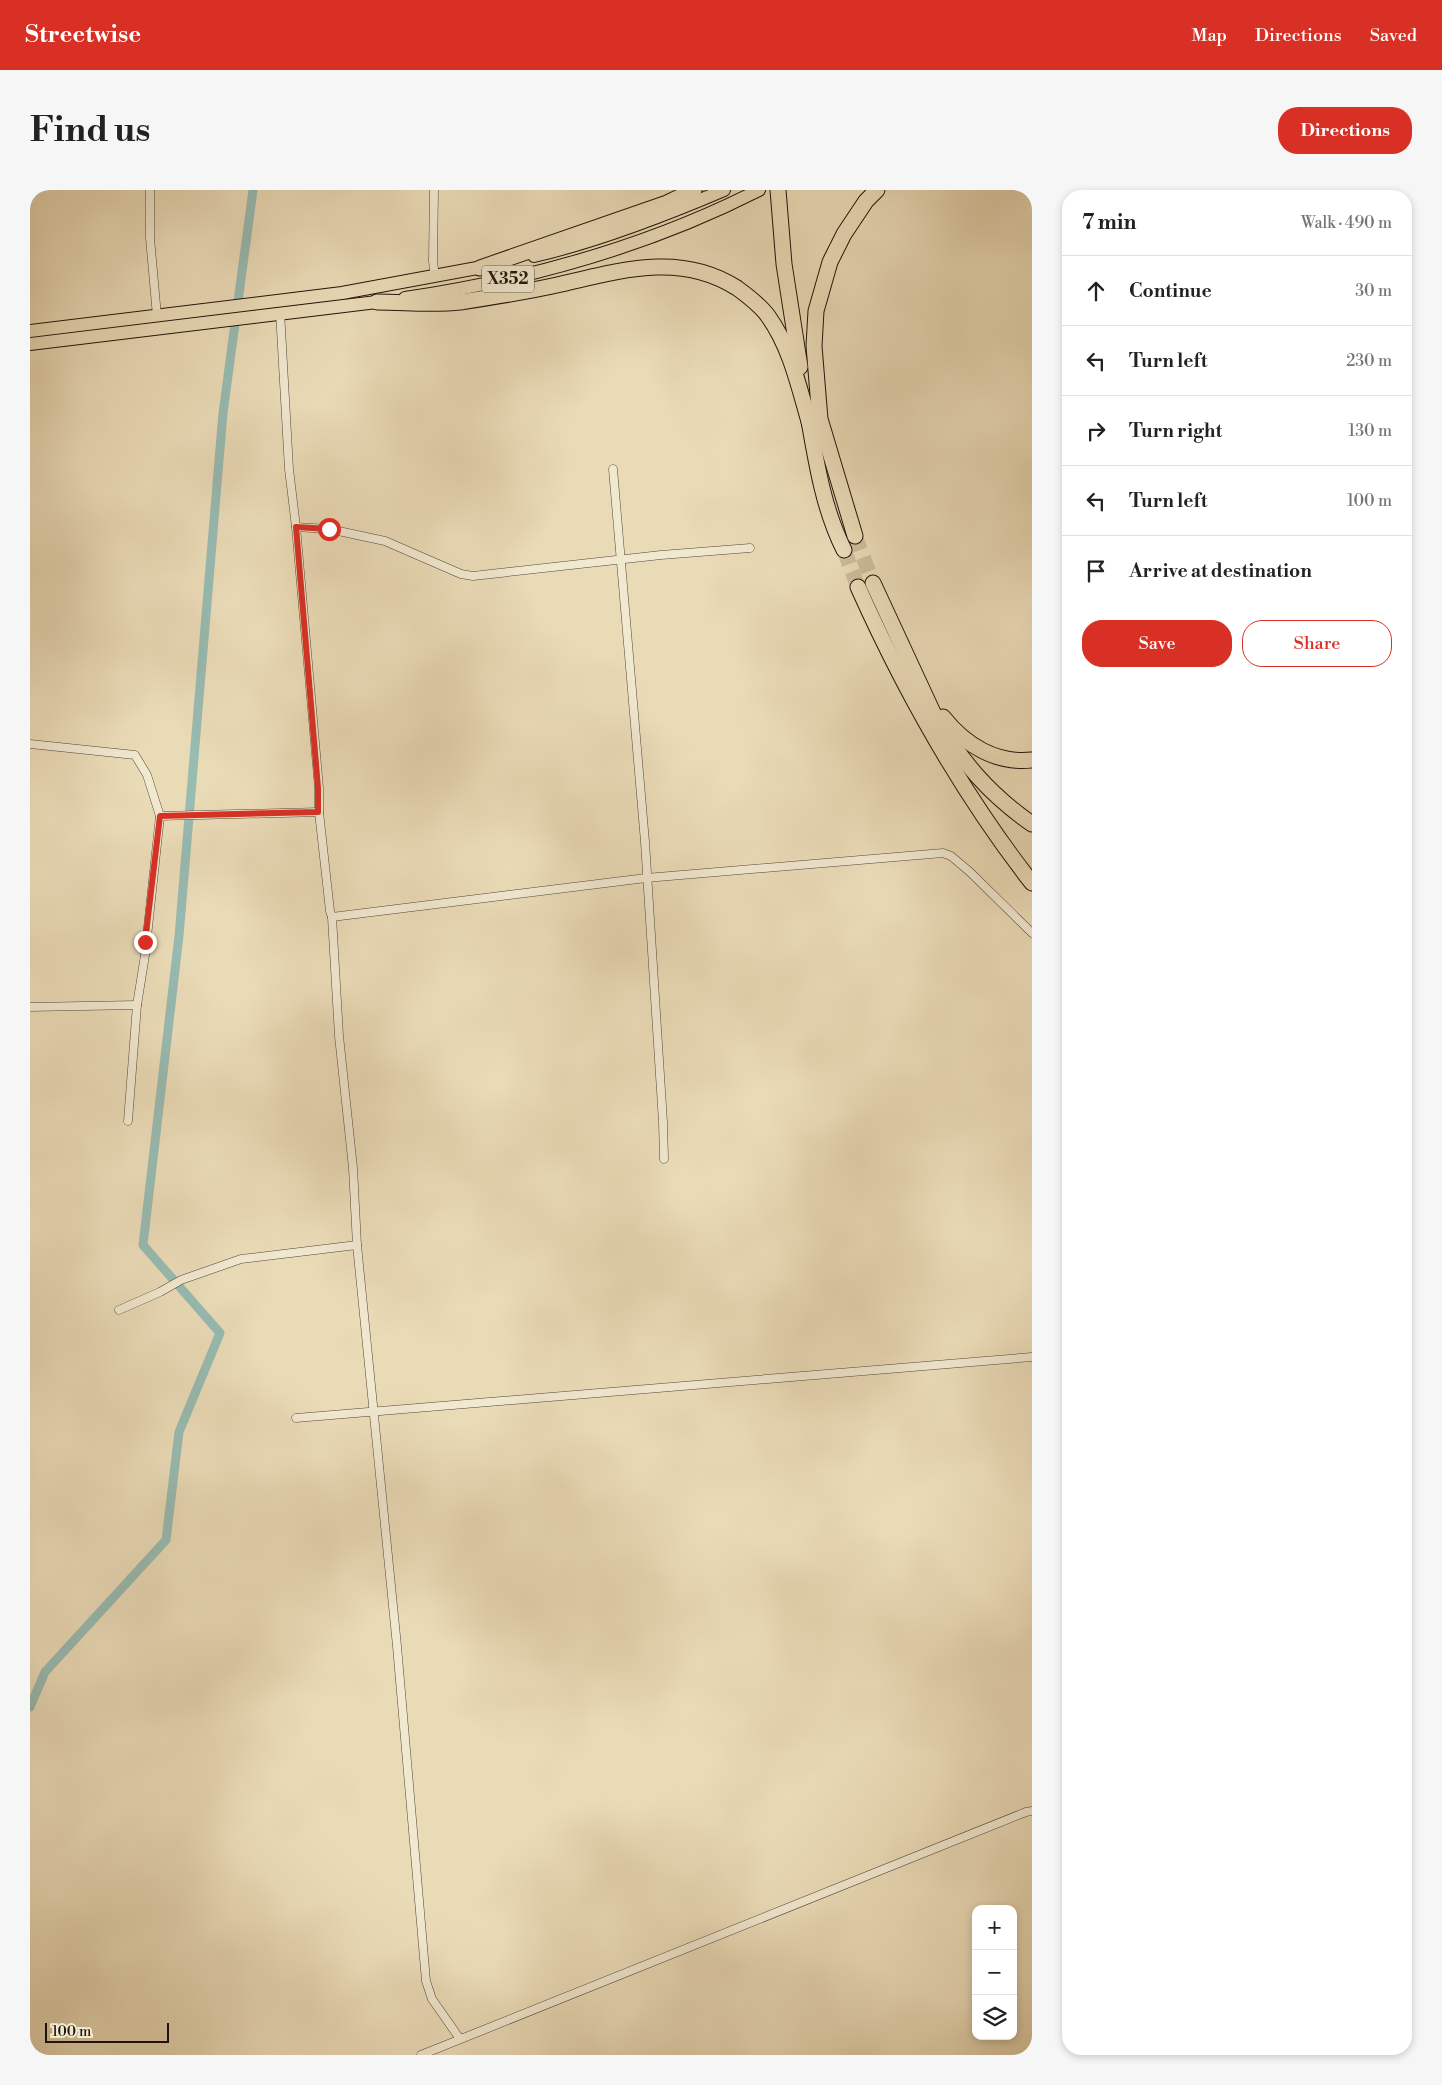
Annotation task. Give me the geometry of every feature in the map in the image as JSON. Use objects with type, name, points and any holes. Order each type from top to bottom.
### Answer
[{"type":"highway","points":[[480,268],[667,203],[694,190]]},
{"type":"highway","points":[[778,190],[781,230],[815,422],[823,495],[844,550]]},
{"type":"highway","points":[[786,190],[793,303]]},
{"type":"highway","points":[[815,422],[814,346],[816,311],[822,286],[830,262],[844,234],[866,201],[877,190]]},
{"type":"highway","points":[[377,302],[458,302],[555,285],[629,268],[680,267],[705,273],[726,281],[748,295],[767,314],[780,336],[815,422],[855,536]]},
{"type":"highway","points":[[866,585],[886,648],[917,693],[963,759],[997,798],[1032,824]]},
{"type":"highway","points":[[917,693],[949,725],[977,749],[991,756],[1007,760],[1032,760]]},
{"type":"highway","points":[[917,693],[966,775],[998,808],[1032,833]]},
{"type":"highway","points":[[917,693],[943,754],[997,838],[1032,883]]},
{"type":"main road","name":"X352","points":[[30,344],[244,311],[480,268],[544,253],[614,233],[724,190]]},
{"type":"main road","name":"X352","points":[[244,311],[280,312],[377,302],[452,291],[535,273],[635,242],[688,222],[759,190]]},
{"type":"main road","name":"X352","points":[[30,331],[157,316],[221,314]]},
{"type":"street","points":[[150,190],[150,238],[157,316]]},
{"type":"street","points":[[434,190],[433,261],[435,277]]},
{"type":"street","points":[[280,312],[289,469],[296,527],[318,778],[318,812],[332,917],[339,1036],[353,1168],[358,1245],[426,1980],[432,1999],[460,2039]]},
{"type":"street","points":[[613,469],[645,842],[664,1122],[664,1159]]},
{"type":"street","points":[[296,527],[329,529],[385,541],[461,574],[473,576],[750,548]]},
{"type":"street","points":[[30,744],[135,756],[147,776],[160,816],[145,955],[137,1005],[128,1121]]},
{"type":"street","points":[[160,816],[318,812]]},
{"type":"street","points":[[332,917],[646,878],[943,852],[951,856],[970,872],[1032,933]]},
{"type":"street","points":[[30,1007],[137,1005]]},
{"type":"street","points":[[119,1310],[160,1292],[181,1280],[240,1259],[358,1245]]},
{"type":"street","points":[[296,1418],[1032,1357]]},
{"type":"street","points":[[421,2055],[1032,1811]]},
{"type":"waterway","points":[[30,1707],[45,1672],[166,1540],[179,1432],[220,1333],[143,1245],[179,936],[223,413],[253,190]]},
{"type":"tunnel","points":[[855,536],[873,583]]},
{"type":"tunnel","points":[[844,550],[858,587]]},
{"type":"route","points":[[145,942],[160,816],[318,812],[318,788],[296,527],[329,529]]}]
